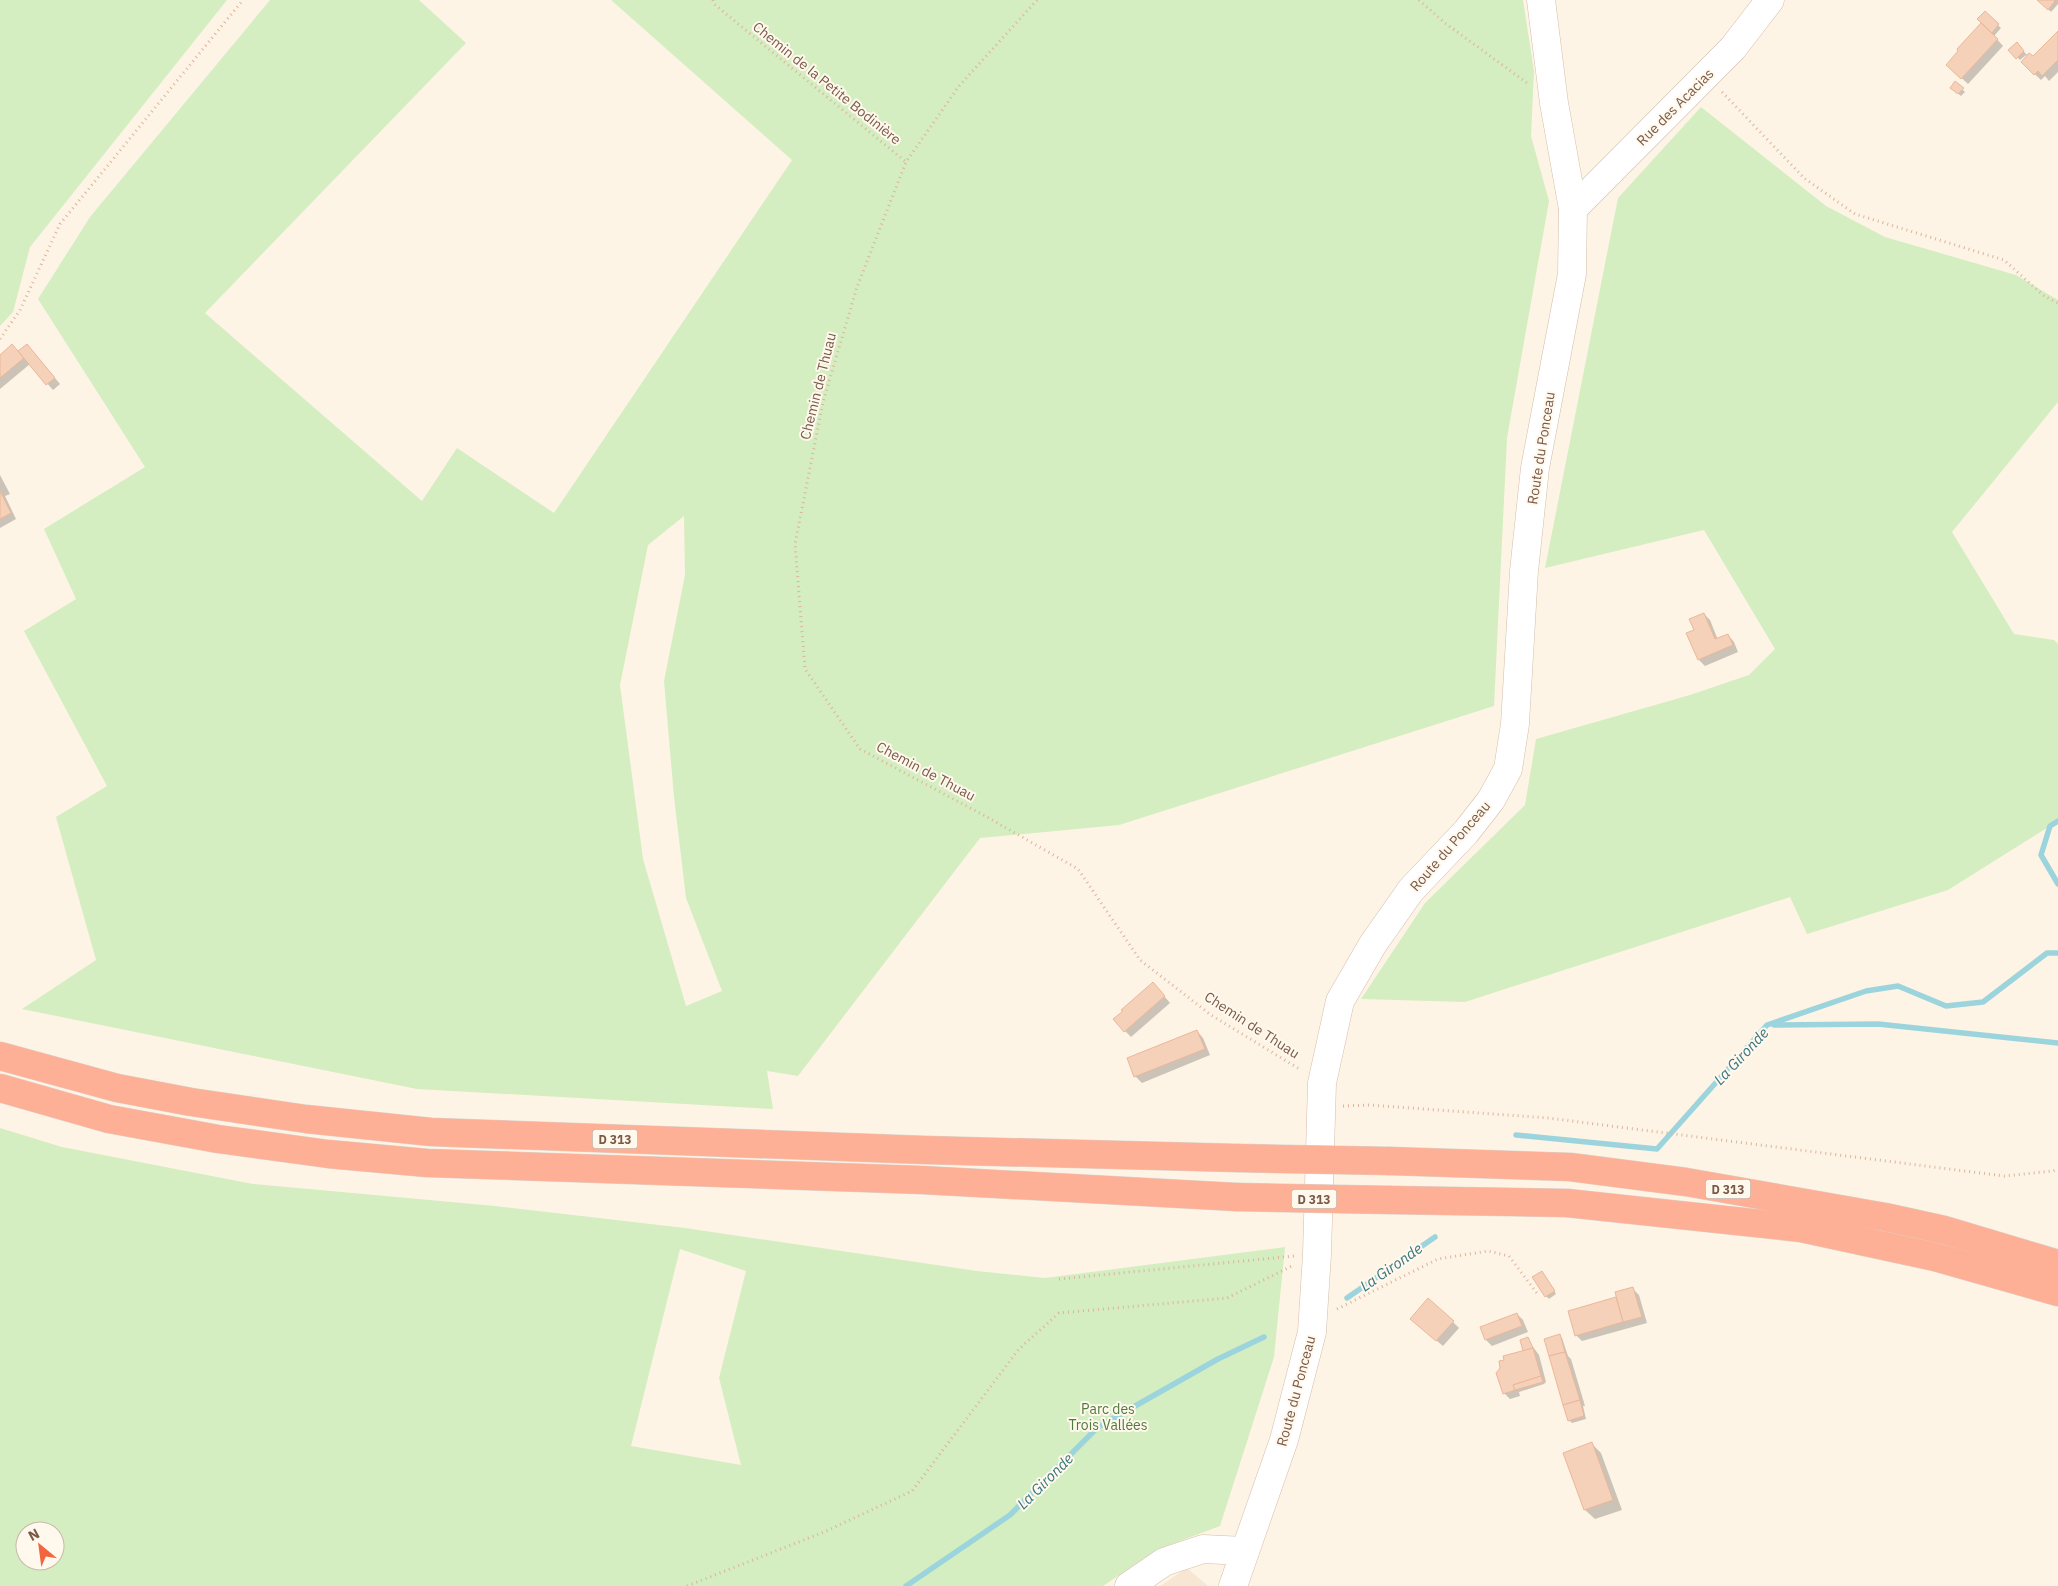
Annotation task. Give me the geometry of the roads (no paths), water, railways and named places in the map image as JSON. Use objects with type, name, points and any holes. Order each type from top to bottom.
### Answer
[{"type":"highway","name":"D 313","points":[[0,1056],[117,1088],[191,1102],[306,1120],[431,1132],[915,1150],[1570,1167],[1686,1182],[1885,1217],[1935,1228],[2058,1264]]},
{"type":"highway","name":"D 313","points":[[0,1088],[109,1119],[218,1139],[338,1155],[437,1163],[922,1180],[1236,1197],[1567,1203],[1801,1228],[1935,1257],[2058,1292]]},
{"type":"street","name":"Route du Ponceau","points":[[1233,1586],[1284,1440],[1312,1332],[1317,1254],[1321,1095],[1340,1002],[1373,944],[1411,890],[1466,832],[1491,800],[1508,769],[1515,724],[1524,571],[1535,468],[1572,274],[1573,209],[1554,103],[1542,0]]},
{"type":"street","name":"Rue des Acacias","points":[[1573,209],[1733,48],[1770,0]]},
{"type":"street","points":[[1129,1586],[1164,1562],[1203,1549],[1245,1551]]},
{"type":"waterway","name":"La Gironde","points":[[2058,821],[2050,826],[2041,855],[2058,884]]},
{"type":"waterway","name":"La Gironde","points":[[1516,1135],[1657,1149],[1767,1025],[1866,991],[1898,986],[1946,1006],[1983,1002],[2047,953],[2058,953]]},
{"type":"waterway","points":[[1774,1025],[1878,1024],[2058,1043]]},
{"type":"waterway","name":"La Gironde","points":[[1347,1298],[1435,1237]]},
{"type":"waterway","name":"La Gironde","points":[[906,1586],[1010,1515],[1098,1427],[1218,1359],[1264,1337]]},
{"type":"park label","name":"Parc des Trois Vallées","points":[[1108,1418]]}]
